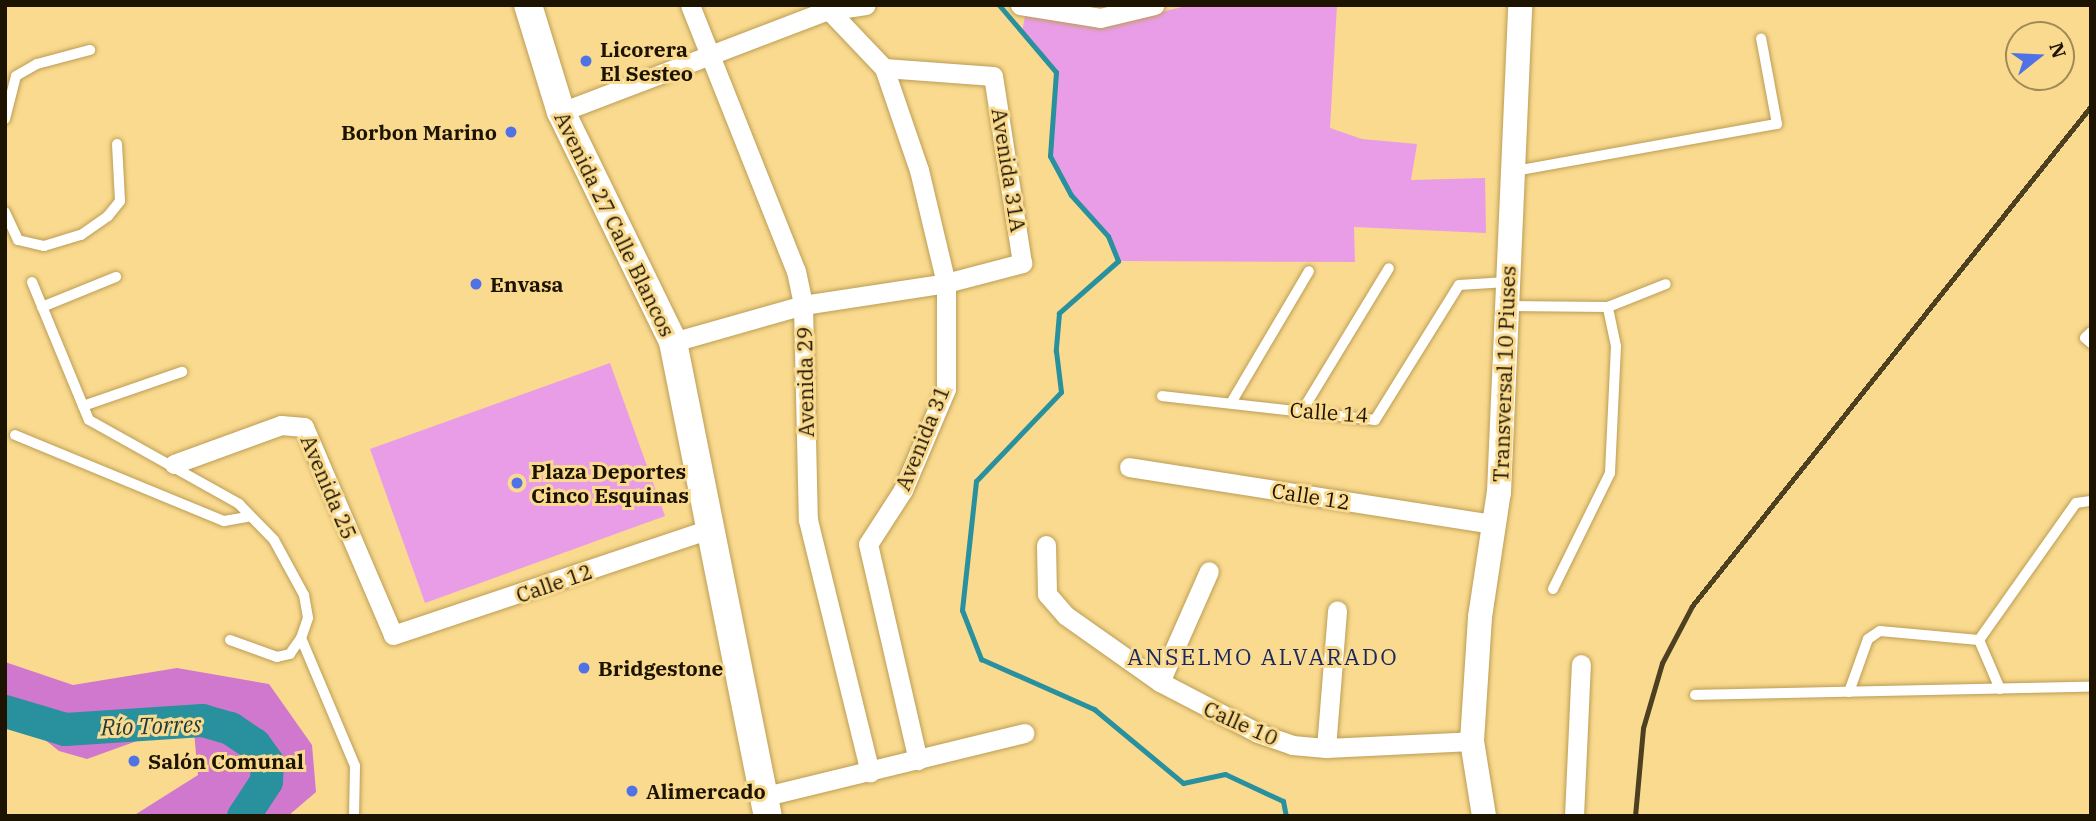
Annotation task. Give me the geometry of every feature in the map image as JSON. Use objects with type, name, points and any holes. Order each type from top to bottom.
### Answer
[{"type":"main road","name":"Avenida 27 Calle Blancos","points":[[528,5],[561,112],[673,342],[713,528],[767,806]]},
{"type":"street","name":"Avenida 29","points":[[690,5],[796,271],[803,305],[808,520],[870,773]]},
{"type":"street","points":[[561,112],[825,8],[866,5]]},
{"type":"street","points":[[1020,5],[1086,12],[1154,5]]},
{"type":"street","name":"Transversal 10 Piuses","points":[[1484,816],[1472,741],[1480,617],[1494,524],[1520,5]]},
{"type":"street","points":[[825,8],[884,68]]},
{"type":"street","name":"Avenida 31A","points":[[884,68],[989,72],[1023,257],[1018,268],[946,283]]},
{"type":"street","name":"Avenida 31","points":[[884,68],[919,170],[946,283],[946,389],[903,489],[868,544],[918,760]]},
{"type":"street","points":[[673,342],[803,305],[946,283]]},
{"type":"street","name":"Avenida 25","points":[[174,464],[281,425],[304,427],[393,635]]},
{"type":"street","name":"Calle 12","points":[[1129,467],[1494,524]]},
{"type":"street","name":"Calle 12","points":[[393,635],[713,528]]},
{"type":"street","name":"Calle 10","points":[[1046,545],[1047,594],[1065,615],[1160,682],[1258,733],[1292,746],[1326,748],[1472,741]]},
{"type":"street","points":[[1160,682],[1209,571]]},
{"type":"street","points":[[1326,748],[1337,610]]},
{"type":"street","points":[[1574,816],[1581,664]]},
{"type":"street","points":[[767,806],[870,773],[1024,733]]},
{"type":"lane","points":[[1511,171],[1777,124],[1761,38]]},
{"type":"lane","points":[[5,119],[16,76],[37,64],[90,50]]},
{"type":"lane","points":[[5,212],[18,240],[44,246],[81,235],[120,201],[117,144]]},
{"type":"lane","points":[[1301,411],[1389,268]]},
{"type":"lane","points":[[1231,403],[1309,271]]},
{"type":"lane","points":[[42,307],[116,277]]},
{"type":"lane","points":[[32,282],[89,421],[108,434],[174,464],[251,516],[274,540],[304,595],[308,618],[301,638],[290,654],[277,657],[230,640]]},
{"type":"lane","points":[[1507,294],[1608,307],[1667,284]]},
{"type":"lane","name":"Calle 14","points":[[1162,396],[1375,420],[1459,285],[1507,294]]},
{"type":"lane","points":[[1553,589],[1610,473],[1616,346],[1608,307]]},
{"type":"lane","points":[[2091,332],[2085,338],[2091,343]]},
{"type":"lane","points":[[83,406],[181,372]]},
{"type":"lane","points":[[15,435],[225,522],[251,516]]},
{"type":"lane","points":[[1979,640],[2076,503],[2091,502]]},
{"type":"lane","points":[[1849,692],[1868,639],[1880,631],[1979,640]]},
{"type":"lane","points":[[301,638],[355,766],[354,816]]},
{"type":"lane","points":[[1979,640],[2000,689]]},
{"type":"lane","points":[[1695,695],[2091,687]]},
{"type":"shaded area","points":[[1191,5],[1337,5],[1330,128],[1362,139],[1417,144],[1411,180],[1485,178],[1486,233],[1354,227],[1355,262],[1118,261],[1108,236],[1071,195],[1050,156],[1056,72],[1022,33],[1026,9],[1097,27]]},
{"type":"shaded area","name":"Plaza Deportes Cinco Esquinas","points":[[610,363],[665,516],[425,603],[370,449]]},
{"type":"shaded area","points":[[5,662],[73,685],[177,668],[269,684],[312,745],[316,792],[288,816],[133,816],[198,775],[194,732],[148,737],[87,759],[59,751],[20,720],[5,716]]},
{"type":"waterway","points":[[999,5],[1056,72],[1050,156],[1071,195],[1108,236],[1118,261],[1059,313],[1056,351],[1061,392],[976,481],[962,610],[981,659],[1094,709],[1183,783],[1225,774],[1283,801],[1286,816]]},
{"type":"waterway","name":"Río Torres","points":[[5,711],[65,729],[202,720],[230,728],[254,744],[267,762],[266,781],[243,816]]},
{"type":"railway","points":[[1635,816],[1643,728],[1662,663],[1692,606],[2091,106]]},
{"type":"place","name":"Licorera El Sesteo","points":[[586,61]]},
{"type":"place","name":"Borbon Marino","points":[[511,132]]},
{"type":"place","name":"Envasa","points":[[476,284]]},
{"type":"place","name":"Plaza Deportes Cinco Esquinas","points":[[517,483]]},
{"type":"place","name":"Bridgestone","points":[[584,668]]},
{"type":"place","name":"Salón Comunal","points":[[134,761]]},
{"type":"place","name":"Alimercado","points":[[632,791]]},
{"type":"district","name":"ANSELMO ALVARADO","points":[[1263,656]]}]
